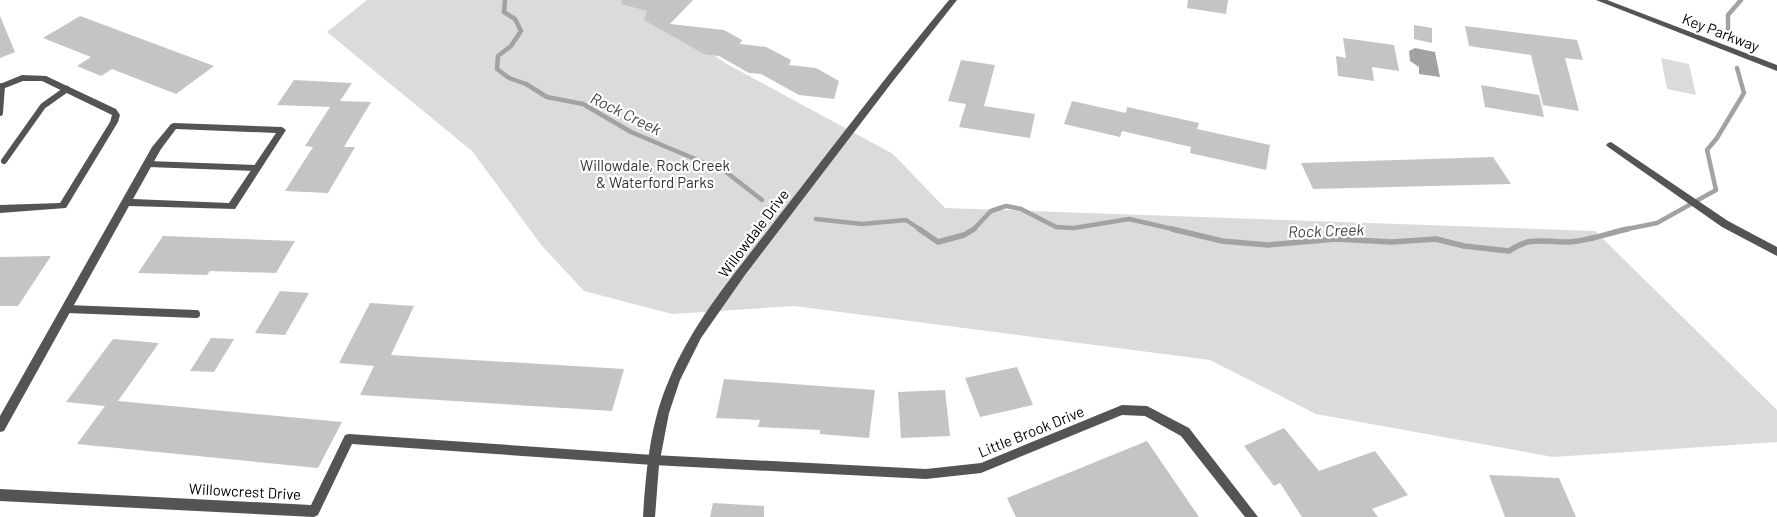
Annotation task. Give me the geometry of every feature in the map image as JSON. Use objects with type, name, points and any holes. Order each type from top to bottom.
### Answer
[{"type":"street","name":"Willowdale Drive","points":[[649,517],[653,460],[661,418],[674,380],[704,322],[900,62],[953,0]]},
{"type":"street","name":"Key Parkway","points":[[1600,0],[1777,68]]},
{"type":"street","points":[[0,209],[63,206],[114,122],[116,115],[113,111],[43,78],[22,78],[1,87]]},
{"type":"street","points":[[0,426],[126,202],[148,164],[174,126],[282,130],[232,207],[126,202]]},
{"type":"street","points":[[1611,145],[1736,231],[1777,252]]},
{"type":"street","name":"Little Brook Drive","points":[[653,460],[926,474],[981,468],[1122,410],[1147,411],[1185,432],[1252,517]]},
{"type":"street","name":"Willowcrest Drive","points":[[0,495],[314,511],[349,439],[653,460]]},
{"type":"lane","points":[[0,113],[1,87]]},
{"type":"lane","points":[[4,161],[43,106],[67,89]]},
{"type":"lane","points":[[148,164],[257,168]]},
{"type":"lane","points":[[67,308],[196,314]]},
{"type":"green space","name":"Willowdale, Rock Creek & Waterford Parks","points":[[367,0],[629,0],[727,64],[893,154],[945,208],[1595,231],[1777,410],[1777,442],[1553,457],[1316,414],[1210,360],[794,306],[672,314],[584,291],[542,246],[472,151],[327,32]]},
{"type":"green space","points":[[1661,58],[1689,64],[1696,95],[1667,89]]},
{"type":"shaded area","points":[[1415,48],[1435,52],[1440,77],[1419,74],[1419,67],[1410,61],[1409,51]]},
{"type":"building","points":[[622,0],[693,0],[670,24],[724,30],[742,40],[740,44],[766,47],[791,60],[789,65],[816,68],[839,81],[834,99],[799,95],[761,74],[749,73],[719,56],[704,54],[644,20],[647,11],[621,4]]},
{"type":"building","points":[[1188,0],[1228,0],[1226,14],[1187,8]]},
{"type":"building","points":[[0,16],[15,52],[0,58]]},
{"type":"building","points":[[80,16],[214,66],[176,94],[112,69],[101,76],[77,66],[91,57],[43,38]]},
{"type":"building","points":[[1414,25],[1432,28],[1432,43],[1414,39]]},
{"type":"building","points":[[1465,26],[1577,40],[1583,60],[1565,58],[1579,111],[1543,105],[1531,55],[1469,46]]},
{"type":"building","points":[[1343,38],[1394,45],[1399,71],[1372,67],[1374,81],[1338,76],[1336,56],[1346,58]]},
{"type":"building","points":[[961,60],[995,65],[984,106],[1035,114],[1030,138],[959,127],[966,104],[948,101]]},
{"type":"building","points":[[294,80],[352,83],[340,101],[371,102],[344,147],[355,147],[328,193],[285,191],[313,147],[305,146],[330,107],[277,105]]},
{"type":"building","points":[[1481,85],[1539,95],[1544,117],[1485,107]]},
{"type":"building","points":[[1072,101],[1126,113],[1127,107],[1199,123],[1197,129],[1270,145],[1266,170],[1190,153],[1191,147],[1122,131],[1120,137],[1064,124]]},
{"type":"building","points":[[1493,157],[1511,184],[1313,189],[1301,163]]},
{"type":"building","points":[[163,236],[295,241],[276,273],[210,271],[207,275],[138,273]]},
{"type":"building","points":[[51,256],[18,306],[0,306],[0,257]]},
{"type":"building","points":[[280,291],[309,293],[285,335],[255,333]]},
{"type":"building","points":[[370,303],[414,306],[391,355],[624,369],[612,411],[360,395],[374,366],[339,363]]},
{"type":"building","points":[[211,338],[234,339],[214,372],[190,371]]},
{"type":"building","points":[[113,339],[159,343],[118,401],[342,422],[318,468],[77,444],[105,406],[66,402]]},
{"type":"building","points":[[1017,367],[1033,405],[980,417],[965,378]]},
{"type":"building","points":[[724,379],[875,390],[869,438],[820,434],[820,430],[758,427],[760,420],[716,418]]},
{"type":"building","points":[[945,390],[950,436],[901,438],[898,392]]},
{"type":"building","points":[[1284,428],[1319,471],[1375,451],[1408,495],[1372,509],[1378,517],[1302,517],[1280,483],[1274,486],[1244,446]]},
{"type":"building","points":[[1147,441],[1199,517],[1016,517],[1007,498]]},
{"type":"building","points":[[1489,475],[1559,478],[1576,517],[1505,517]]},
{"type":"building","points":[[713,503],[764,506],[764,517],[710,517]]},
{"type":"waterway","name":"Rock Creek","points":[[505,0],[504,12],[515,19],[521,31],[511,46],[498,56],[497,69],[509,78],[526,84],[547,97],[583,104],[631,132],[726,172],[762,200]]},
{"type":"waterway","name":"Rock Creek","points":[[1728,32],[1728,15],[1741,0]]},
{"type":"waterway","name":"Rock Creek","points":[[1622,230],[1657,223],[1716,190],[1707,150],[1717,138],[1744,93],[1737,68]]},
{"type":"waterway","name":"Rock Creek","points":[[974,229],[991,211],[1006,206],[1021,209],[1056,227],[1074,228],[1129,219],[1177,230]]},
{"type":"waterway","name":"Rock Creek","points":[[816,219],[862,224],[906,220],[921,230]]},
{"type":"waterway","name":"Rock Creek","points":[[919,229],[938,242],[964,235],[974,229]]},
{"type":"waterway","name":"Rock Creek","points":[[1172,229],[1222,241],[1268,245],[1336,239],[1392,242],[1436,239],[1464,246],[1509,251],[1524,243],[1537,241],[1574,242],[1628,229]]}]
